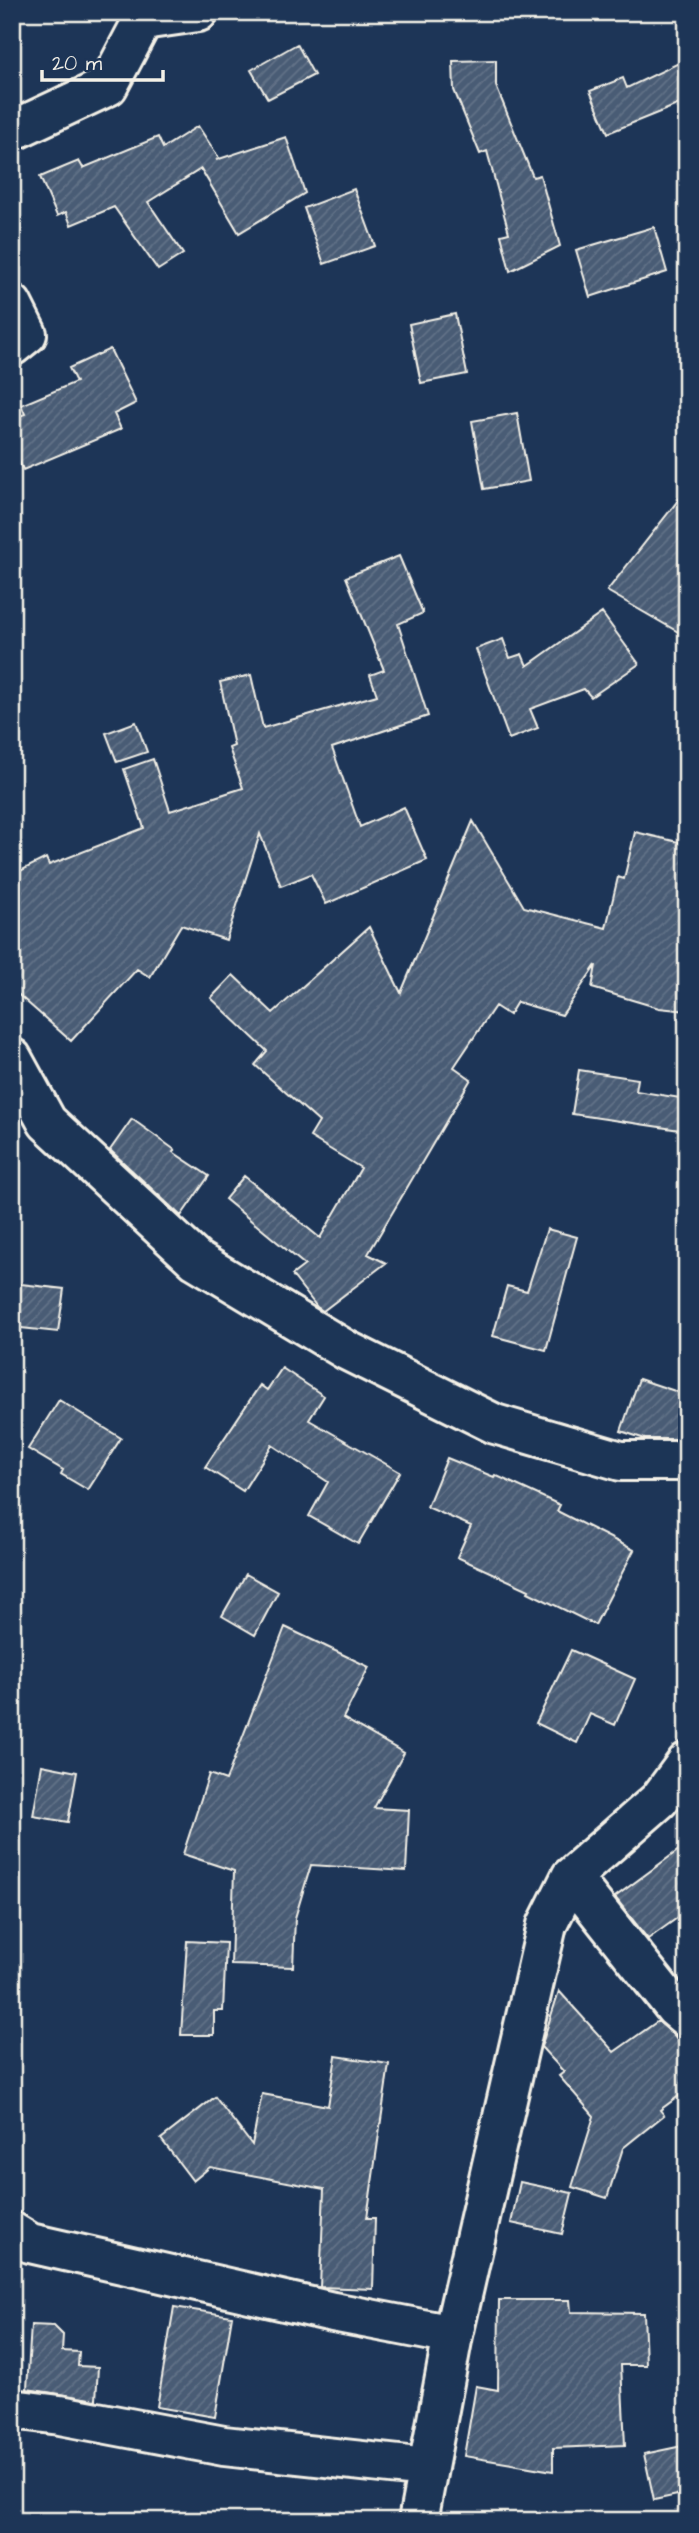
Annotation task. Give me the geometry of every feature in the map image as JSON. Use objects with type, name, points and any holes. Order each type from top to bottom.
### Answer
[{"type":"street","points":[[12,131],[108,86],[143,20],[198,12]]},
{"type":"street","points":[[12,304],[27,334],[12,346]]},
{"type":"street","points":[[12,1058],[47,1122],[196,1260],[346,1350],[495,1424],[621,1461],[687,1461]]},
{"type":"street","points":[[418,2521],[453,2335],[547,1925],[571,1877],[659,1800],[687,1762]]},
{"type":"street","points":[[571,1877],[675,2008],[687,2018]]},
{"type":"street","points":[[12,2232],[30,2243],[238,2292],[453,2335]]},
{"type":"street","points":[[12,2409],[60,2414],[224,2446],[427,2468]]},
{"type":"building","points":[[297,44],[314,75],[268,99],[251,70]]},
{"type":"building","points":[[687,59],[687,101],[608,133],[590,91],[623,78],[627,88]]},
{"type":"building","points":[[496,60],[496,86],[533,177],[540,175],[560,246],[510,271],[501,235],[509,233],[487,151],[480,154],[454,90],[453,61]]},
{"type":"building","points":[[198,126],[219,158],[216,160],[286,137],[305,193],[239,233],[201,169],[148,202],[183,254],[158,270],[114,207],[71,225],[66,212],[57,216],[40,177],[79,161],[83,168],[158,137],[163,148]]},
{"type":"building","points":[[354,189],[375,246],[324,264],[304,208]]},
{"type":"building","points":[[654,227],[667,272],[590,297],[576,250]]},
{"type":"building","points":[[455,314],[467,374],[421,383],[409,324]]},
{"type":"building","points":[[110,349],[136,403],[114,414],[121,429],[23,470],[12,446],[12,419],[25,414],[21,405],[76,382],[69,368]]},
{"type":"building","points":[[517,413],[529,481],[484,489],[472,421]]},
{"type":"building","points":[[687,489],[687,637],[607,591]]},
{"type":"building","points":[[399,556],[423,613],[398,624],[428,716],[332,748],[360,827],[404,807],[427,860],[326,904],[311,874],[281,886],[260,834],[226,940],[181,925],[150,977],[137,969],[71,1041],[12,989],[12,875],[46,858],[49,865],[144,828],[124,769],[153,759],[170,811],[243,788],[229,748],[234,746],[220,682],[251,675],[263,728],[377,695],[370,675],[384,670],[346,577]]},
{"type":"building","points":[[602,613],[639,664],[591,697],[584,689],[530,709],[538,728],[509,739],[476,649],[503,639],[510,658],[522,654],[527,666]]},
{"type":"building","points":[[136,722],[147,752],[117,762],[106,733]]},
{"type":"building","points":[[473,821],[524,907],[606,928],[618,877],[624,879],[635,832],[687,844],[687,1011],[659,1008],[592,988],[596,965],[562,1015],[517,1002],[509,1015],[495,1006],[454,1067],[471,1079],[368,1254],[386,1263],[323,1311],[292,1275],[305,1265],[225,1199],[244,1176],[320,1238],[361,1168],[310,1137],[319,1122],[255,1065],[267,1051],[211,998],[233,975],[273,1013],[369,927],[401,993]]},
{"type":"building","points":[[579,1070],[638,1079],[636,1091],[687,1099],[687,1131],[572,1114]]},
{"type":"building","points":[[132,1119],[175,1150],[173,1152],[209,1176],[181,1216],[110,1150]]},
{"type":"building","points":[[547,1229],[577,1237],[546,1350],[493,1336],[507,1286],[527,1291]]},
{"type":"building","points":[[12,1283],[64,1289],[58,1332],[12,1327]]},
{"type":"building","points":[[282,1368],[324,1396],[309,1420],[400,1472],[358,1544],[309,1516],[328,1482],[272,1445],[243,1491],[205,1467],[260,1385],[267,1390]]},
{"type":"building","points":[[639,1379],[687,1395],[687,1439],[645,1439],[621,1431]]},
{"type":"building","points":[[59,1400],[121,1438],[88,1490],[61,1474],[63,1470],[28,1449]]},
{"type":"building","points":[[447,1458],[494,1477],[495,1475],[560,1505],[557,1511],[634,1550],[595,1625],[528,1592],[529,1590],[457,1557],[471,1526],[427,1507]]},
{"type":"building","points":[[246,1574],[278,1592],[255,1635],[222,1616]]},
{"type":"building","points":[[285,1627],[369,1667],[343,1718],[404,1753],[374,1808],[409,1810],[406,1871],[311,1865],[295,1918],[293,1967],[231,1965],[234,1871],[183,1854],[209,1774],[226,1780]]},
{"type":"building","points":[[571,1650],[635,1679],[615,1725],[590,1714],[577,1743],[536,1723]]},
{"type":"building","points":[[42,1765],[77,1772],[68,1822],[33,1816]]},
{"type":"building","points":[[687,1844],[687,1911],[648,1939],[615,1897]]},
{"type":"building","points":[[187,1941],[226,1943],[223,2011],[214,2011],[214,2035],[181,2035]]},
{"type":"building","points":[[559,1991],[614,2052],[658,2021],[674,2035],[687,2053],[687,2090],[660,2110],[664,2115],[623,2148],[607,2198],[572,2187],[594,2116],[559,2076],[564,2072],[541,2047]]},
{"type":"building","points":[[336,2056],[389,2064],[367,2218],[375,2218],[373,2289],[320,2287],[324,2189],[210,2167],[193,2181],[161,2139],[215,2097],[252,2145],[262,2094],[328,2106]]},
{"type":"building","points":[[520,2182],[572,2193],[562,2234],[511,2223]]},
{"type":"building","points":[[499,2300],[570,2300],[571,2312],[644,2313],[646,2365],[621,2365],[625,2445],[553,2448],[553,2471],[464,2456],[476,2386],[498,2390]]},
{"type":"building","points":[[174,2307],[232,2316],[215,2417],[157,2407]]},
{"type":"building","points":[[31,2325],[54,2326],[63,2335],[62,2351],[79,2352],[78,2366],[98,2367],[96,2400],[27,2389]]},
{"type":"building","points":[[687,2445],[687,2493],[654,2500],[644,2454]]}]
